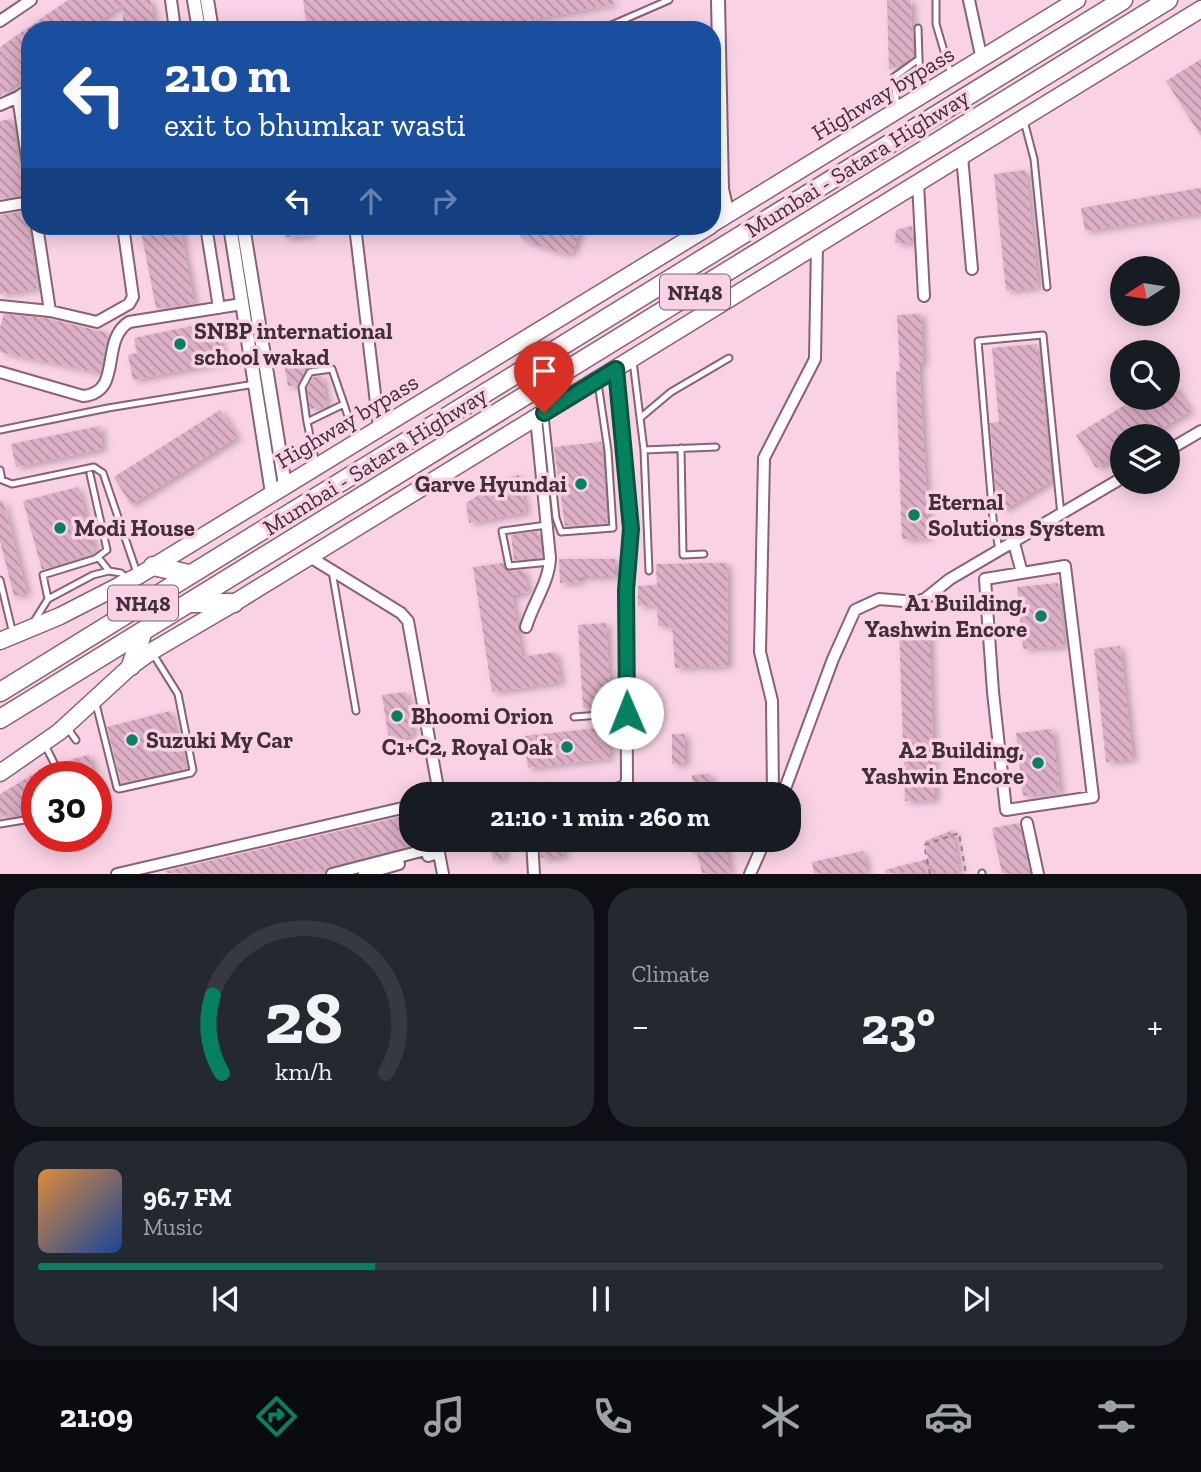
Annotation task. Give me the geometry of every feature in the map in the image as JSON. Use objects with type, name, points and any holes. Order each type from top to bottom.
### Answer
[{"type":"highway","name":"Mumbai - Satara Highway","points":[[0,692],[1123,0]]},
{"type":"highway","name":"Mumbai - Satara Highway","points":[[0,719],[1168,0]]},
{"type":"highway","points":[[120,617],[135,577],[189,574]]},
{"type":"highway","points":[[191,603],[234,603]]},
{"type":"highway","points":[[131,666],[143,631]]},
{"type":"main road","name":"Highway bypass","points":[[721,219],[1077,0]]},
{"type":"main road","points":[[0,772],[44,743],[71,733],[95,701],[131,666],[152,651],[1201,9]]},
{"type":"main road","name":"Highway bypass","points":[[7,637],[60,616],[135,577],[695,235]]},
{"type":"street","points":[[0,22],[31,0]]},
{"type":"street","points":[[170,0],[174,21]]},
{"type":"street","points":[[194,0],[198,21]]},
{"type":"street","points":[[207,0],[210,21]]},
{"type":"street","points":[[718,0],[718,21]]},
{"type":"street","points":[[970,0],[982,60]]},
{"type":"street","points":[[0,105],[21,95]]},
{"type":"street","points":[[18,97],[21,117]]},
{"type":"street","points":[[962,156],[972,269]]},
{"type":"street","points":[[918,183],[924,296]]},
{"type":"street","points":[[721,200],[728,215]]},
{"type":"street","points":[[0,207],[21,204]]},
{"type":"street","points":[[38,235],[50,311]]},
{"type":"street","points":[[0,306],[50,311],[97,322],[129,304],[133,297],[124,235]]},
{"type":"street","points":[[207,235],[219,307]]},
{"type":"street","points":[[231,235],[255,384],[278,489]]},
{"type":"street","points":[[244,235],[268,381],[278,489]]},
{"type":"street","points":[[356,235],[379,428]]},
{"type":"street","points":[[773,782],[772,701],[760,652],[764,458],[814,359],[817,245]]},
{"type":"street","points":[[0,372],[83,396],[95,395],[104,387],[117,333],[129,322],[242,304]]},
{"type":"street","points":[[616,369],[631,529],[626,590],[628,772],[625,782]]},
{"type":"street","points":[[255,384],[268,381]]},
{"type":"street","points":[[526,627],[533,604],[548,576],[550,562],[540,415]]},
{"type":"street","points":[[1180,443],[1201,431]]},
{"type":"street","points":[[787,782],[833,659],[855,610],[879,599],[916,603],[925,599],[950,579],[1110,485]]},
{"type":"street","points":[[1014,543],[1022,573]]},
{"type":"street","points":[[310,556],[401,613],[408,621],[437,782]]},
{"type":"street","points":[[1065,566],[1093,797],[1006,810],[993,692],[985,579],[1022,573],[1065,566]]},
{"type":"street","points":[[117,873],[399,809]]},
{"type":"street","points":[[1027,822],[1038,873]]},
{"type":"street","points":[[332,873],[417,852]]},
{"type":"street","points":[[533,852],[534,873]]},
{"type":"street","points":[[750,873],[760,852]]},
{"type":"street","points":[[364,873],[439,853],[443,873]]},
{"type":"lane","points":[[621,21],[670,0]]},
{"type":"lane","points":[[936,0],[936,24],[952,78]]},
{"type":"lane","points":[[918,28],[922,96]]},
{"type":"lane","points":[[897,111],[894,77],[919,59]]},
{"type":"lane","points":[[1023,118],[1034,159],[1048,287]]},
{"type":"lane","points":[[999,549],[993,519],[978,341],[1043,335],[1061,515]]},
{"type":"lane","points":[[633,358],[644,450],[649,571]]},
{"type":"lane","points":[[640,418],[671,392],[729,358]]},
{"type":"lane","points":[[316,467],[302,387],[310,372],[332,369],[356,442]]},
{"type":"lane","points":[[540,415],[556,519],[561,532],[613,528],[608,451],[597,380]]},
{"type":"lane","points":[[0,430],[255,384]]},
{"type":"lane","points":[[307,422],[344,404]]},
{"type":"lane","points":[[644,450],[716,446]]},
{"type":"lane","points":[[681,448],[683,555],[704,554]]},
{"type":"lane","points":[[0,470],[2,480],[12,484],[94,467],[103,473],[135,577]]},
{"type":"lane","points":[[48,599],[43,575],[98,557],[107,550],[90,474]]},
{"type":"lane","points":[[547,525],[502,531],[509,566],[550,562]]},
{"type":"lane","points":[[98,557],[109,571]]},
{"type":"lane","points":[[332,570],[356,711]]},
{"type":"lane","points":[[31,627],[48,599],[93,575],[109,571],[135,577]]},
{"type":"lane","points":[[0,580],[7,637]]},
{"type":"lane","points":[[95,701],[117,788],[191,773],[193,770],[178,694],[152,651]]},
{"type":"lane","points":[[573,717],[627,713]]},
{"type":"lane","points":[[44,743],[53,761]]},
{"type":"lane","points":[[0,824],[21,821]]},
{"type":"path","points":[[930,873],[924,845],[959,833],[967,873]]},
{"type":"building","points":[[68,0],[151,0],[153,21],[123,21],[123,4],[99,21],[38,21]]},
{"type":"building","points":[[303,0],[613,0],[614,4],[526,21],[306,21]]},
{"type":"building","points":[[887,0],[911,0],[913,57],[889,70]]},
{"type":"building","points":[[21,32],[21,80],[0,96],[0,47]]},
{"type":"building","points":[[1201,59],[1201,136],[1166,81]]},
{"type":"building","points":[[11,119],[21,173],[21,196],[0,199],[0,121]]},
{"type":"building","points":[[1026,170],[1038,287],[1006,291],[994,174]]},
{"type":"building","points":[[1201,188],[1201,213],[1085,231],[1081,208]]},
{"type":"building","points":[[21,212],[21,235],[28,235],[38,288],[0,294],[0,215]]},
{"type":"building","points":[[912,226],[913,243],[895,243],[896,230]]},
{"type":"building","points":[[142,235],[182,235],[194,304],[156,308]]},
{"type":"building","points":[[285,235],[311,235],[285,238]]},
{"type":"building","points":[[520,235],[578,235],[573,252],[564,254]]},
{"type":"building","points":[[4,314],[45,318],[108,333],[100,373],[0,352],[0,328]]},
{"type":"building","points":[[921,314],[923,364],[919,364],[929,538],[902,539],[896,372],[900,371],[897,315]]},
{"type":"building","points":[[216,321],[224,362],[133,380],[128,355],[137,353],[134,338]]},
{"type":"building","points":[[1037,344],[1051,481],[1004,510],[996,497],[990,423],[999,422],[992,348]]},
{"type":"building","points":[[298,361],[298,366],[321,365],[308,367],[297,385],[288,386],[284,363]]},
{"type":"building","points":[[322,376],[327,406],[310,409],[307,388],[313,377]]},
{"type":"building","points":[[1180,394],[1190,411],[1169,424],[1110,424],[1110,459],[1096,468],[1076,435],[1117,410],[1180,410]]},
{"type":"building","points":[[220,410],[237,437],[131,505],[114,477]]},
{"type":"building","points":[[100,426],[102,449],[16,467],[11,444]]},
{"type":"building","name":"Garve Hyundai","points":[[601,442],[607,523],[565,526],[554,447]]},
{"type":"building","points":[[519,475],[526,512],[469,523],[466,503],[506,478]]},
{"type":"building","name":"Modi House","points":[[78,487],[95,552],[42,570],[23,501]]},
{"type":"building","points":[[3,500],[27,593],[14,596],[0,541],[0,501]]},
{"type":"building","points":[[538,531],[542,557],[514,560],[511,535]]},
{"type":"building","points":[[559,559],[615,559],[615,577],[580,577],[580,582],[560,583]]},
{"type":"building","points":[[503,563],[508,571],[524,570],[528,592],[512,595],[522,657],[555,652],[561,682],[492,692],[473,567]]},
{"type":"building","points":[[727,563],[728,666],[675,668],[672,626],[658,626],[657,605],[638,606],[638,586],[657,585],[656,564]]},
{"type":"building","name":"A1 Building, Yashwin Encore","points":[[1058,583],[1064,646],[1023,649],[1017,587]]},
{"type":"building","points":[[606,623],[611,706],[583,708],[578,625]]},
{"type":"building","points":[[899,628],[929,628],[935,800],[905,801]]},
{"type":"building","points":[[1120,646],[1133,759],[1106,762],[1094,649]]},
{"type":"building","name":"Bhoomi Orion","points":[[406,692],[413,736],[389,740],[382,695]]},
{"type":"building","points":[[170,711],[185,769],[121,783],[107,727]]},
{"type":"building","name":"C1+C2, Royal Oak","points":[[607,727],[610,758],[528,768],[524,736]]},
{"type":"building","name":"A2 Building, Yashwin Encore","points":[[1052,729],[1060,792],[1023,796],[1016,733]]},
{"type":"building","points":[[672,734],[685,734],[685,764],[672,764]]},
{"type":"building","points":[[89,755],[90,761],[69,761]]},
{"type":"building","points":[[710,774],[710,782],[692,782],[692,775]]},
{"type":"building","points":[[21,782],[19,816],[10,813],[0,819],[0,794]]},
{"type":"building","points":[[399,817],[399,848],[330,866],[325,870],[291,873],[166,871]]},
{"type":"building","points":[[1019,823],[1030,873],[1002,873],[992,828]]},
{"type":"building","points":[[953,830],[959,873],[886,873],[885,870],[928,859],[925,841]]},
{"type":"building","points":[[863,851],[867,873],[814,873],[812,862]]},
{"type":"building","points":[[492,852],[504,852],[505,858],[493,860]]},
{"type":"building","points":[[540,852],[564,852],[564,856],[541,858]]},
{"type":"building","points":[[697,852],[727,852],[731,873],[702,873]]},
{"type":"place","name":"SNBP international school wakad","points":[[180,344]]},
{"type":"place","name":"Garve Hyundai","points":[[581,484]]},
{"type":"place","name":"Eternal Solutions System","points":[[914,515]]},
{"type":"place","name":"Modi House","points":[[60,528]]},
{"type":"place","name":"A1 Building, Yashwin Encore","points":[[1041,616]]},
{"type":"place","name":"Bhoomi Orion","points":[[397,716]]},
{"type":"place","name":"Suzuki My Car","points":[[132,740]]},
{"type":"place","name":"C1+C2, Royal Oak","points":[[567,747]]},
{"type":"place","name":"A2 Building, Yashwin Encore","points":[[1038,763]]},
{"type":"route","points":[[544,413],[616,369],[631,529],[626,590],[627,713]]}]
